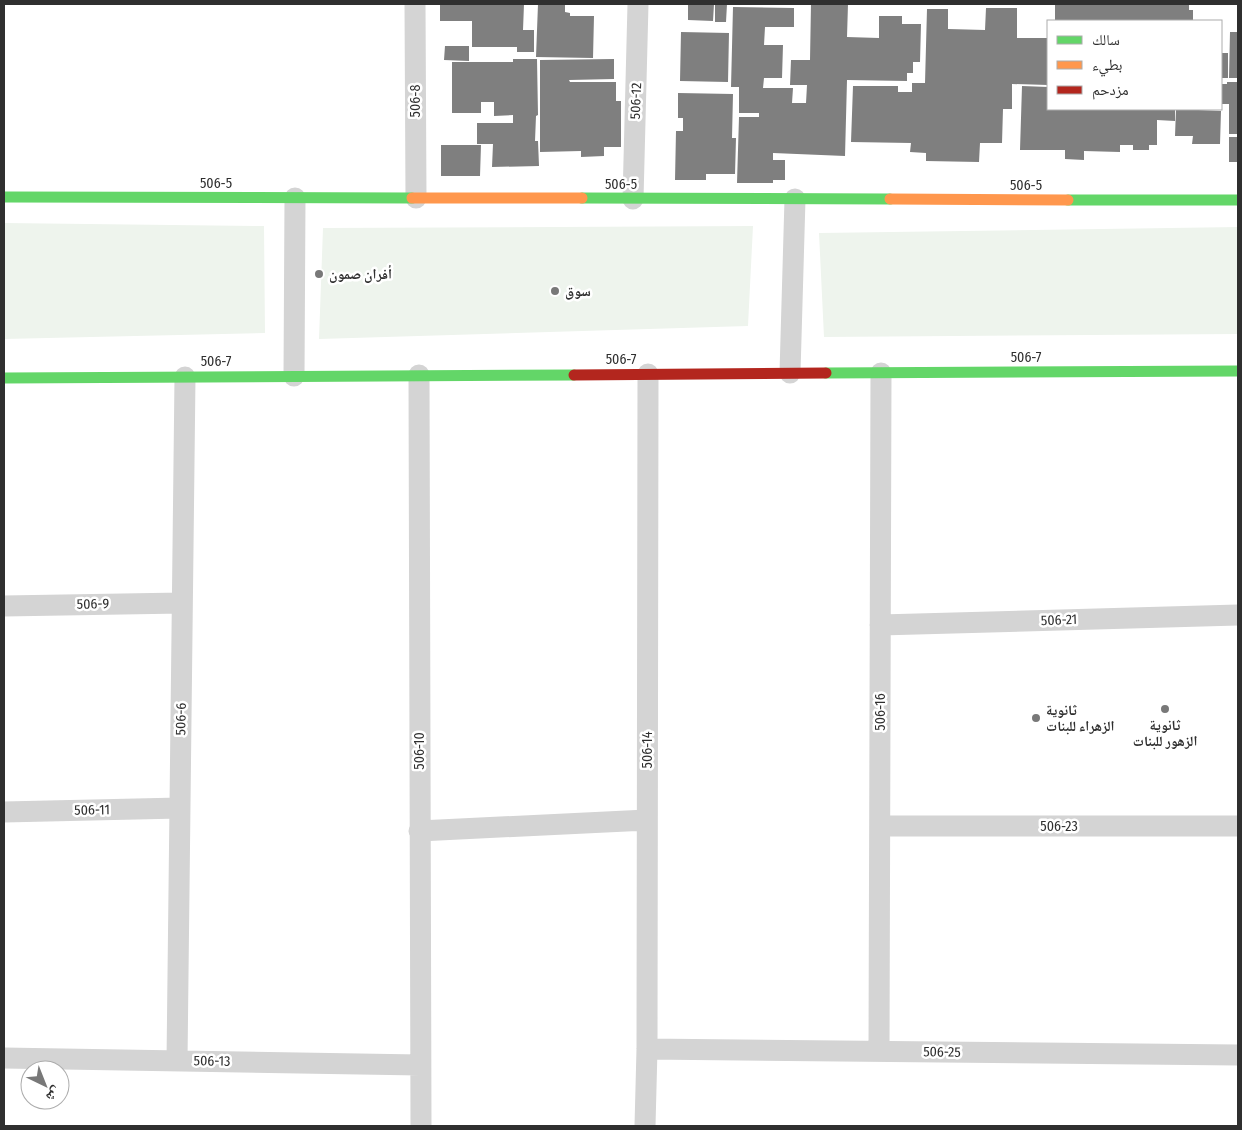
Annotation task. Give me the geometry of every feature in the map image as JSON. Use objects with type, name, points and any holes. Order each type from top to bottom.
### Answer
[{"type":"street","name":"506-8","points":[[415,4],[416,198]]},
{"type":"street","name":"506-12","points":[[633,199],[638,4]]},
{"type":"street","name":"506-5","points":[[4,197],[1238,200]]},
{"type":"street","points":[[294,376],[296,198]]},
{"type":"street","points":[[790,373],[795,199]]},
{"type":"street","name":"506-7","points":[[4,378],[1238,371]]},
{"type":"street","name":"506-16","points":[[879,1051],[881,372]]},
{"type":"street","name":"506-14","points":[[645,1126],[647,1049],[648,374]]},
{"type":"street","name":"506-10","points":[[419,375],[421,1126]]},
{"type":"street","name":"506-6","points":[[177,1061],[185,377]]},
{"type":"street","name":"506-9","points":[[4,606],[182,602]]},
{"type":"street","name":"506-21","points":[[880,625],[1238,615]]},
{"type":"street","name":"506-11","points":[[4,812],[180,808]]},
{"type":"street","points":[[420,831],[647,820]]},
{"type":"street","name":"506-23","points":[[880,826],[1238,826]]},
{"type":"street","name":"506-25","points":[[647,1049],[1238,1055]]},
{"type":"street","name":"506-13","points":[[4,1058],[420,1064]]},
{"type":"shaded area","points":[[4,223],[264,226],[265,333],[4,339]]},
{"type":"shaded area","points":[[753,226],[748,326],[319,339],[323,228]]},
{"type":"shaded area","points":[[1238,227],[1238,334],[824,337],[819,233]]},
{"type":"building","points":[[440,4],[524,4],[523,30],[534,30],[534,52],[517,52],[517,47],[472,47],[472,21],[440,21]]},
{"type":"building","points":[[538,4],[565,4],[565,12],[570,13],[570,16],[594,16],[593,58],[536,57]]},
{"type":"building","points":[[688,4],[714,4],[713,21],[688,20]]},
{"type":"building","points":[[715,4],[727,4],[726,22],[715,22]]},
{"type":"building","points":[[811,4],[848,4],[847,37],[879,38],[879,16],[902,16],[902,24],[921,24],[920,62],[913,62],[913,73],[907,73],[907,81],[847,80],[845,156],[773,153],[773,160],[785,160],[785,180],[773,180],[773,183],[737,183],[739,117],[759,117],[759,113],[739,113],[739,87],[731,87],[733,7],[794,8],[794,27],[765,27],[764,45],[783,45],[782,78],[764,78],[763,88],[793,88],[792,103],[806,103],[807,85],[790,85],[791,60],[810,60]]},
{"type":"building","points":[[1055,4],[1189,4],[1189,10],[1193,10],[1193,20],[1055,20]]},
{"type":"building","points":[[986,8],[1017,8],[1017,38],[1047,38],[1047,85],[1012,84],[1012,109],[1003,109],[1002,143],[980,143],[979,162],[926,161],[926,153],[910,152],[911,143],[851,142],[853,86],[898,86],[898,92],[912,92],[912,83],[925,83],[927,9],[948,9],[948,29],[985,30]]},
{"type":"building","points":[[681,32],[729,33],[728,82],[680,81]]},
{"type":"building","points":[[1230,32],[1238,32],[1238,78],[1229,78]]},
{"type":"building","points":[[445,46],[469,46],[469,61],[444,60]]},
{"type":"building","points":[[1222,53],[1228,53],[1228,78],[1222,78]]},
{"type":"building","points":[[513,59],[537,59],[538,115],[536,116],[535,141],[538,141],[539,166],[492,167],[493,144],[477,144],[477,123],[513,123],[513,115],[494,116],[494,102],[481,102],[481,113],[452,113],[452,62],[513,62]]},
{"type":"building","points":[[614,59],[614,79],[569,80],[570,82],[616,82],[616,101],[621,101],[621,147],[604,147],[604,156],[581,157],[581,151],[540,152],[540,60]]},
{"type":"building","points":[[1227,82],[1238,82],[1238,134],[1229,134],[1229,104],[1222,104],[1222,84],[1227,84]]},
{"type":"building","points":[[1022,86],[1047,87],[1047,110],[1175,110],[1175,121],[1157,120],[1157,145],[1149,145],[1149,150],[1133,150],[1133,145],[1120,145],[1120,152],[1084,151],[1084,160],[1065,159],[1065,150],[1020,150]]},
{"type":"building","points":[[678,93],[733,94],[732,138],[736,138],[735,174],[706,174],[706,180],[675,180],[676,131],[683,131],[683,118],[678,118]]},
{"type":"building","points":[[1176,110],[1221,111],[1220,144],[1192,144],[1193,136],[1175,136]]},
{"type":"building","points":[[1229,137],[1238,137],[1238,162],[1229,162]]},
{"type":"building","points":[[441,145],[481,145],[480,176],[441,176]]},
{"type":"traffic: fast","points":[[4,197],[412,198]]},
{"type":"traffic: fast","points":[[582,198],[890,199]]},
{"type":"traffic: fast","points":[[1068,200],[1238,200]]},
{"type":"traffic: fast","points":[[826,373],[1238,371]]},
{"type":"traffic: fast","points":[[4,378],[574,375]]},
{"type":"traffic: slow","points":[[412,198],[582,198]]},
{"type":"traffic: slow","points":[[890,199],[1068,200]]},
{"type":"traffic: jam","points":[[574,375],[826,373]]},
{"type":"place","name":"أفران صمون","points":[[319,274]]},
{"type":"place","name":"سوق","points":[[555,291]]},
{"type":"place","name":"ثانوية الزهور للبنات","points":[[1165,709]]},
{"type":"place","name":"ثانوية الزهراء للبنات","points":[[1036,718]]}]
